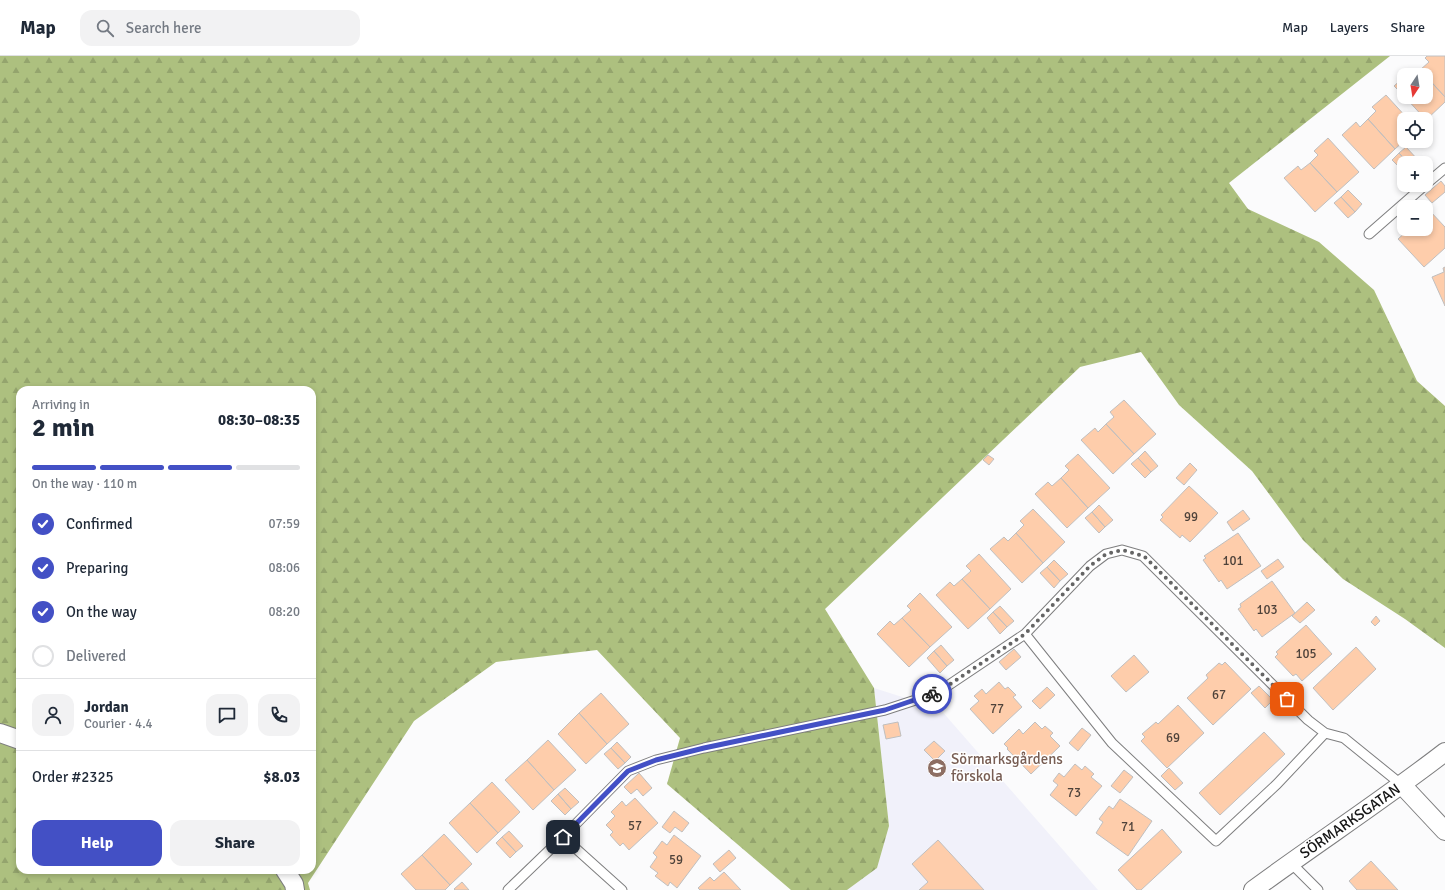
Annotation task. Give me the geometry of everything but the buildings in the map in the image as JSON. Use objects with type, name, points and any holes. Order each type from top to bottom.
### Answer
[{"type":"street","points":[[0,733],[16,739]]},
{"type":"street","name":"SÖRMARKSGATAN","points":[[1254,890],[1402,785],[1445,752]]},
{"type":"street","points":[[1402,785],[1445,831]]},
{"type":"street","points":[[288,874],[294,884],[295,890]]},
{"type":"lane","points":[[1433,179],[1445,168]]},
{"type":"lane","points":[[1369,234],[1418,192]]},
{"type":"lane","points":[[508,890],[628,771],[656,760],[704,748],[885,710],[937,693],[1025,634],[1090,566],[1106,554],[1122,550],[1144,556],[1308,720],[1325,732],[1344,738],[1402,785]]},
{"type":"lane","points":[[1025,634],[1112,743],[1216,841],[1277,784],[1325,732]]},
{"type":"lane","points":[[563,837],[622,890]]},
{"type":"lane","points":[[1290,863],[1318,890]]},
{"type":"shaded area","name":"Sörmarksgårdens förskola","points":[[874,688],[940,709],[1098,890],[847,890],[877,868],[889,826]]},
{"type":"green space","points":[[0,56],[1390,56],[1229,183],[1248,209],[1319,242],[1374,290],[1417,381],[1445,406],[1445,648],[1405,619],[1343,579],[1303,540],[1252,471],[1179,405],[1141,352],[1080,367],[825,609],[874,688],[889,826],[877,868],[847,890],[791,890],[667,784],[680,738],[597,650],[496,662],[414,721],[316,871],[316,386],[16,386],[16,874],[314,874],[308,883],[310,890],[0,890]]},
{"type":"way so far","points":[[932,694],[937,693],[1025,634],[1090,566],[1106,554],[1122,550],[1144,556],[1287,699]]},
{"type":"place","name":"Sörmarksgårdens förskola","points":[[937,768]]},
{"type":"route","points":[[563,837],[628,771],[656,760],[704,748],[885,710],[932,694]]}]
